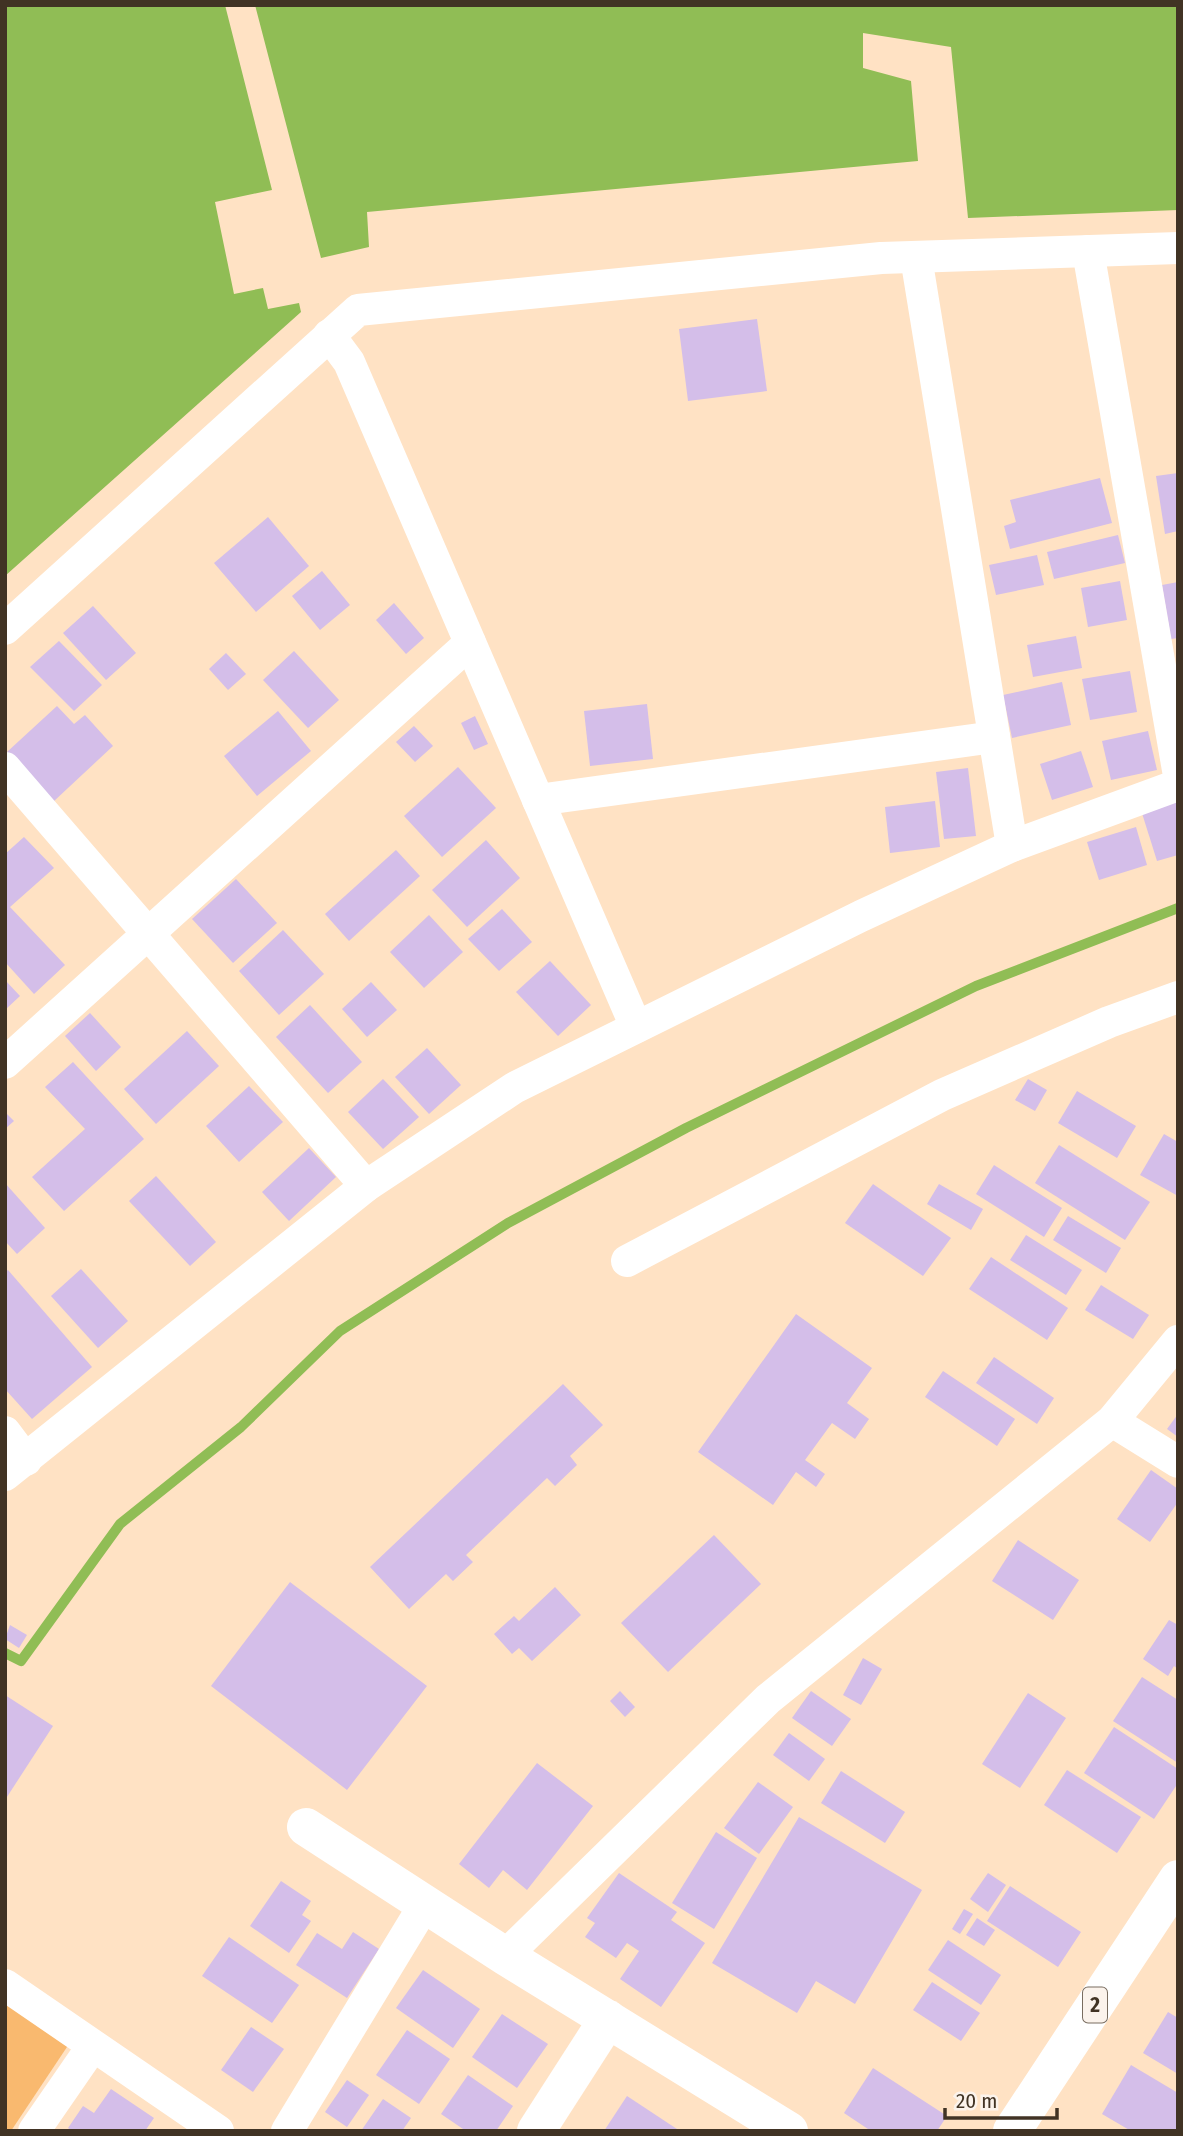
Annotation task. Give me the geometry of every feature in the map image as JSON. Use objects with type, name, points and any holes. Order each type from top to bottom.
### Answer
[{"type":"main road","points":[[306,1827],[505,1956],[789,2131]]},
{"type":"main road","name":"2","points":[[1012,2131],[1178,1879]]},
{"type":"main road","points":[[536,2131],[608,2019]]},
{"type":"street","points":[[5,629],[358,310],[915,257],[1178,248]]},
{"type":"street","points":[[1088,251],[1178,770]]},
{"type":"street","points":[[915,257],[1012,846]]},
{"type":"street","points":[[329,335],[349,362],[636,1027]]},
{"type":"street","points":[[5,1063],[470,643]]},
{"type":"street","points":[[538,800],[994,737]]},
{"type":"street","points":[[5,768],[366,1186]]},
{"type":"street","points":[[5,1432],[16,1467],[366,1186],[514,1088],[1012,846],[1178,785]]},
{"type":"street","points":[[627,1261],[942,1095],[1109,1022],[1178,997]]},
{"type":"street","points":[[505,1956],[768,1699],[1112,1421],[1178,1341]]},
{"type":"street","points":[[1112,1421],[1178,1462]]},
{"type":"street","points":[[287,2131],[425,1905]]},
{"type":"street","points":[[5,1985],[218,2131]]},
{"type":"street","points":[[34,2131],[92,2047]]},
{"type":"shaded area","points":[[5,5],[225,5],[272,190],[215,202],[234,294],[263,288],[268,309],[299,303],[301,312],[5,576]]},
{"type":"shaded area","points":[[255,5],[1178,5],[1178,210],[968,218],[951,47],[863,33],[863,68],[911,81],[918,161],[367,212],[369,247],[321,258]]},
{"type":"shaded area","points":[[5,1999],[69,2044],[11,2131],[5,2131]]},
{"type":"building","points":[[757,319],[767,391],[688,401],[679,329]]},
{"type":"building","points":[[1178,473],[1178,531],[1165,534],[1156,476]]},
{"type":"building","points":[[1100,478],[1112,523],[1010,549],[1004,526],[1016,522],[1010,500]]},
{"type":"building","points":[[268,517],[309,566],[256,612],[214,563]]},
{"type":"building","points":[[1118,535],[1125,563],[1054,579],[1047,552]]},
{"type":"building","points":[[1037,555],[1044,585],[996,595],[989,565]]},
{"type":"building","points":[[322,571],[350,605],[320,630],[292,596]]},
{"type":"building","points":[[1120,581],[1127,620],[1088,627],[1081,588]]},
{"type":"building","points":[[1178,582],[1178,638],[1171,639],[1162,585]]},
{"type":"building","points":[[394,603],[424,638],[406,654],[376,620]]},
{"type":"building","points":[[93,606],[136,653],[106,680],[63,633]]},
{"type":"building","points":[[1076,636],[1082,668],[1033,677],[1027,645]]},
{"type":"building","points":[[59,641],[102,685],[74,711],[30,667]]},
{"type":"building","points":[[294,651],[339,700],[308,728],[263,680]]},
{"type":"building","points":[[226,653],[246,674],[228,690],[209,669]]},
{"type":"building","points":[[1130,671],[1137,712],[1090,720],[1082,679]]},
{"type":"building","points":[[1062,682],[1071,725],[1012,738],[1003,695]]},
{"type":"building","points":[[647,704],[653,759],[590,766],[584,711]]},
{"type":"building","points":[[57,706],[74,724],[85,715],[113,746],[53,802],[7,752]]},
{"type":"building","points":[[278,711],[311,751],[257,796],[224,756]]},
{"type":"building","points":[[475,716],[488,744],[474,750],[461,723]]},
{"type":"building","points":[[414,726],[433,746],[415,762],[396,742]]},
{"type":"building","points":[[1148,731],[1157,770],[1111,780],[1102,741]]},
{"type":"building","points":[[1081,751],[1093,787],[1052,800],[1040,764]]},
{"type":"building","points":[[458,767],[496,808],[442,857],[404,816]]},
{"type":"building","points":[[968,768],[976,836],[944,839],[936,772]]},
{"type":"building","points":[[1178,799],[1178,855],[1157,861],[1141,810]]},
{"type":"building","points":[[935,801],[940,847],[890,853],[885,807]]},
{"type":"building","points":[[1136,827],[1147,865],[1099,880],[1087,842]]},
{"type":"building","points":[[24,837],[54,868],[10,907],[65,965],[34,994],[5,962],[5,854]]},
{"type":"building","points":[[486,840],[520,878],[467,927],[432,890]]},
{"type":"building","points":[[396,850],[420,876],[349,941],[325,914]]},
{"type":"building","points":[[236,879],[277,923],[233,963],[192,919]]},
{"type":"building","points":[[502,909],[532,942],[499,971],[468,939]]},
{"type":"building","points":[[429,915],[463,952],[424,988],[390,952]]},
{"type":"building","points":[[283,930],[324,974],[279,1015],[239,971]]},
{"type":"building","points":[[550,961],[591,1005],[558,1036],[516,992]]},
{"type":"building","points":[[5,980],[20,996],[5,1010]]},
{"type":"building","points":[[371,982],[397,1010],[367,1037],[342,1009]]},
{"type":"building","points":[[310,1005],[362,1062],[328,1093],[276,1037]]},
{"type":"building","points":[[90,1013],[121,1047],[96,1071],[65,1036]]},
{"type":"building","points":[[187,1031],[219,1066],[156,1124],[124,1089]]},
{"type":"building","points":[[427,1048],[461,1085],[429,1114],[395,1077]]},
{"type":"building","points":[[73,1062],[144,1139],[64,1211],[32,1177],[85,1129],[45,1087]]},
{"type":"building","points":[[383,1079],[419,1117],[383,1149],[348,1112]]},
{"type":"building","points":[[1028,1079],[1047,1090],[1035,1111],[1015,1100]]},
{"type":"building","points":[[249,1086],[283,1122],[239,1162],[206,1126]]},
{"type":"building","points":[[1077,1091],[1136,1126],[1117,1158],[1058,1123]]},
{"type":"building","points":[[5,1112],[14,1121],[5,1129]]},
{"type":"building","points":[[1164,1134],[1178,1142],[1178,1196],[1140,1175]]},
{"type":"building","points":[[1059,1145],[1150,1202],[1125,1240],[1035,1183]]},
{"type":"building","points":[[309,1148],[336,1177],[289,1221],[262,1192]]},
{"type":"building","points":[[994,1165],[1062,1208],[1044,1237],[976,1194]]},
{"type":"building","points":[[156,1176],[216,1242],[190,1266],[129,1201]]},
{"type":"building","points":[[5,1183],[45,1228],[17,1254],[5,1241]]},
{"type":"building","points":[[873,1184],[951,1238],[923,1276],[845,1223]]},
{"type":"building","points":[[939,1184],[983,1209],[971,1230],[927,1204]]},
{"type":"building","points":[[1068,1216],[1121,1248],[1106,1273],[1053,1240]]},
{"type":"building","points":[[1026,1235],[1082,1270],[1066,1295],[1010,1260]]},
{"type":"building","points":[[991,1257],[1068,1308],[1047,1340],[969,1289]]},
{"type":"building","points":[[81,1269],[128,1321],[98,1348],[51,1296]]},
{"type":"building","points":[[8,1270],[92,1367],[32,1419],[5,1389],[5,1272]]},
{"type":"building","points":[[1101,1285],[1149,1315],[1133,1339],[1085,1310]]},
{"type":"building","points":[[796,1314],[872,1368],[847,1403],[869,1419],[855,1439],[832,1423],[805,1460],[825,1474],[816,1487],[796,1472],[773,1505],[698,1452]]},
{"type":"building","points":[[994,1357],[1054,1398],[1037,1424],[976,1383]]},
{"type":"building","points":[[943,1371],[1015,1419],[997,1446],[925,1397]]},
{"type":"building","points":[[563,1384],[603,1425],[570,1456],[577,1465],[555,1486],[547,1478],[466,1555],[473,1562],[453,1581],[446,1574],[409,1609],[370,1567]]},
{"type":"building","points":[[1178,1414],[1178,1437],[1167,1429]]},
{"type":"building","points":[[1151,1470],[1178,1489],[1178,1502],[1150,1542],[1117,1519]]},
{"type":"building","points":[[714,1535],[761,1584],[668,1672],[621,1623]]},
{"type":"building","points":[[1018,1540],[1079,1580],[1053,1620],[992,1581]]},
{"type":"building","points":[[290,1582],[427,1686],[347,1790],[211,1686]]},
{"type":"building","points":[[555,1587],[581,1615],[532,1661],[519,1648],[512,1654],[494,1634],[514,1616],[519,1621]]},
{"type":"building","points":[[1169,1620],[1178,1625],[1178,1669],[1174,1666],[1168,1676],[1143,1659]]},
{"type":"building","points":[[10,1625],[27,1635],[19,1648],[5,1639]]},
{"type":"building","points":[[863,1658],[882,1669],[861,1705],[843,1695]]},
{"type":"building","points":[[1142,1677],[1178,1700],[1178,1763],[1113,1721]]},
{"type":"building","points":[[620,1691],[635,1707],[625,1717],[610,1701]]},
{"type":"building","points":[[811,1691],[851,1719],[832,1746],[792,1718]]},
{"type":"building","points":[[1028,1693],[1066,1718],[1020,1788],[982,1764]]},
{"type":"building","points":[[5,1695],[53,1726],[5,1800]]},
{"type":"building","points":[[1114,1727],[1178,1769],[1178,1783],[1154,1819],[1084,1773]]},
{"type":"building","points":[[789,1733],[825,1759],[809,1781],[773,1755]]},
{"type":"building","points":[[537,1763],[593,1806],[527,1890],[503,1870],[489,1888],[459,1864]]},
{"type":"building","points":[[1067,1770],[1141,1817],[1117,1853],[1044,1805]]},
{"type":"building","points":[[841,1771],[905,1812],[885,1843],[821,1803]]},
{"type":"building","points":[[758,1782],[793,1807],[759,1854],[724,1828]]},
{"type":"building","points":[[799,1817],[922,1890],[855,2004],[816,1981],[797,2013],[712,1963]]},
{"type":"building","points":[[716,1832],[757,1858],[714,1929],[672,1903]]},
{"type":"building","points":[[619,1873],[677,1912],[671,1920],[705,1943],[661,2007],[620,1979],[639,1951],[627,1943],[616,1958],[585,1937],[595,1923],[587,1918]]},
{"type":"building","points":[[988,1873],[1006,1885],[988,1912],[970,1899]]},
{"type":"building","points":[[281,1881],[311,1901],[302,1915],[311,1921],[289,1953],[250,1926]]},
{"type":"building","points":[[1010,1886],[1081,1932],[1058,1967],[987,1921]]},
{"type":"building","points":[[964,1909],[973,1914],[960,1934],[952,1929]]},
{"type":"building","points":[[977,1918],[995,1930],[984,1946],[966,1935]]},
{"type":"building","points":[[353,1932],[379,1949],[347,1998],[296,1965],[317,1933],[342,1949]]},
{"type":"building","points":[[229,1937],[299,1985],[272,2023],[202,1976]]},
{"type":"building","points":[[948,1940],[1001,1975],[981,2005],[928,1970]]},
{"type":"building","points":[[423,1970],[480,2009],[453,2048],[396,2008]]},
{"type":"building","points":[[932,1982],[980,2013],[961,2041],[913,2010]]},
{"type":"building","points":[[1168,2012],[1178,2018],[1178,2074],[1143,2053]]},
{"type":"building","points":[[502,2014],[548,2044],[517,2088],[472,2057]]},
{"type":"building","points":[[251,2027],[284,2049],[253,2092],[221,2070]]},
{"type":"building","points":[[407,2030],[450,2059],[419,2104],[376,2075]]},
{"type":"building","points":[[1131,2065],[1178,2093],[1178,2131],[1131,2131],[1102,2114]]},
{"type":"building","points":[[873,2068],[947,2116],[937,2131],[871,2131],[844,2113]]},
{"type":"building","points":[[468,2075],[513,2106],[496,2131],[466,2131],[441,2114]]},
{"type":"building","points":[[347,2080],[369,2095],[347,2127],[325,2112]]},
{"type":"building","points":[[111,2089],[154,2118],[145,2131],[72,2131],[68,2128],[83,2106],[94,2113]]},
{"type":"building","points":[[627,2096],[680,2131],[604,2131]]},
{"type":"building","points":[[383,2099],[411,2118],[402,2131],[361,2131]]},
{"type":"waterway","points":[[5,1653],[21,1661],[120,1524],[241,1427],[340,1331],[508,1223],[686,1128],[976,986],[1178,908]]}]
